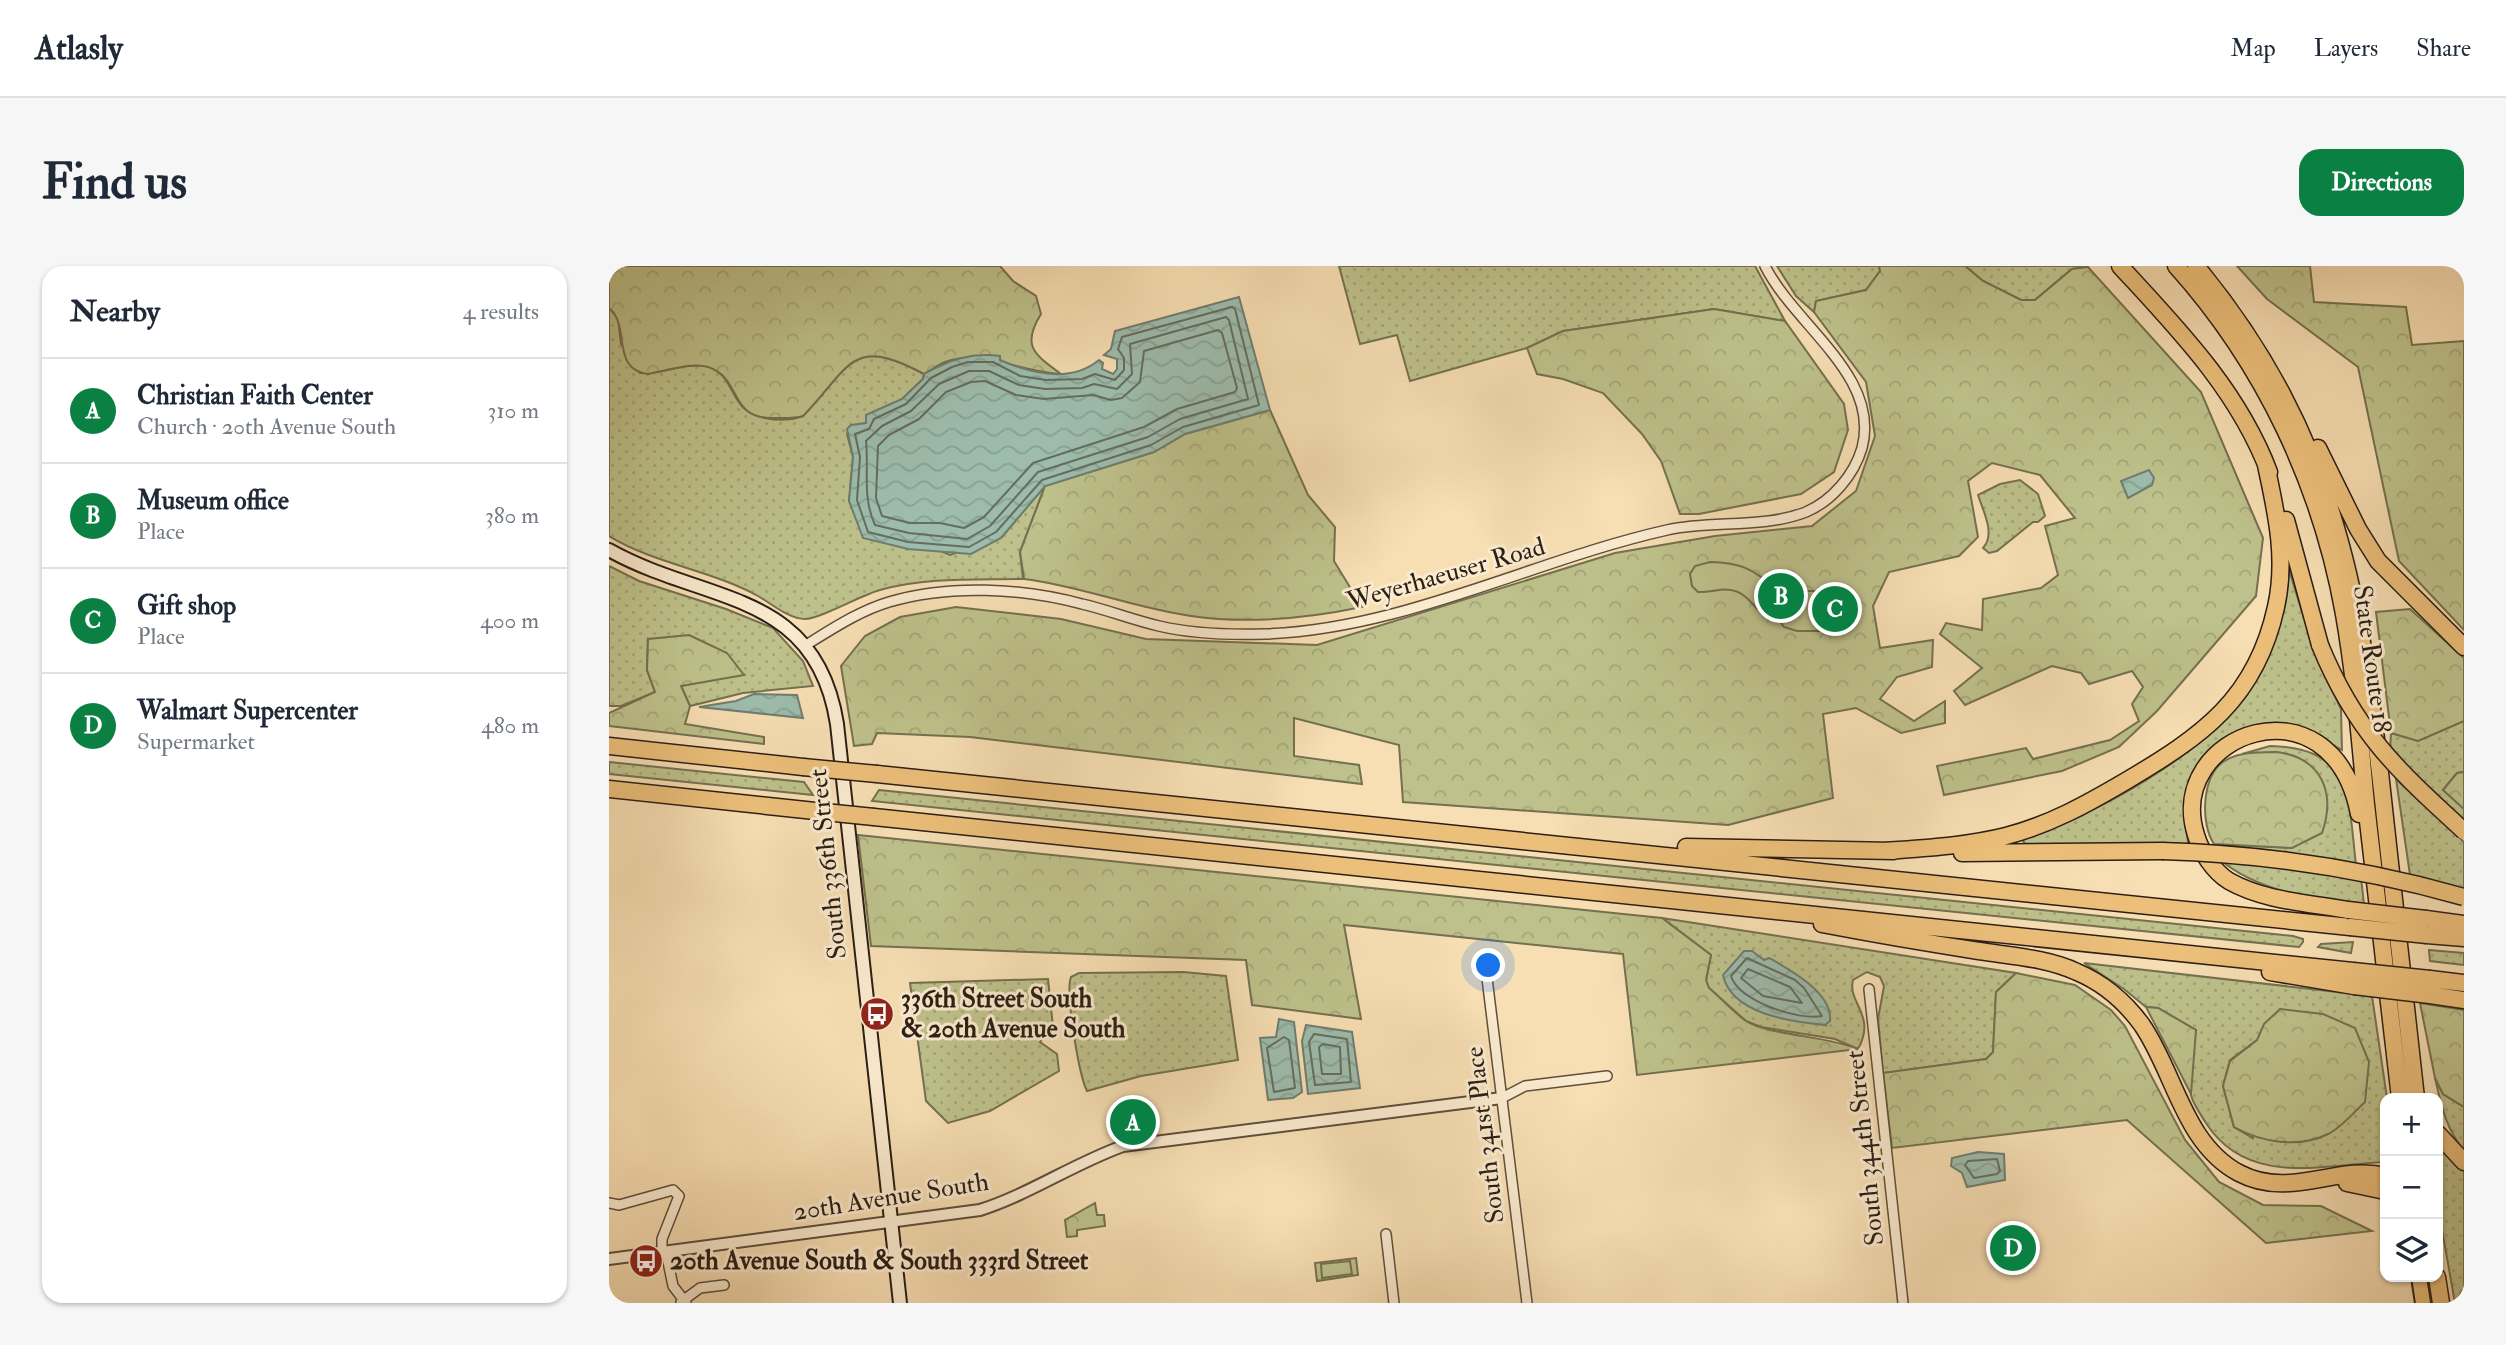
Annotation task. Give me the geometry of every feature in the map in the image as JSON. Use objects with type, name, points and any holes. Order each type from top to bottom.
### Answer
[{"type":"highway","points":[[2120,266],[2213,372],[2238,409],[2266,465],[2284,513],[2320,645],[2341,693],[2371,739],[2404,776],[2464,831]]},
{"type":"highway","name":"State Route 18","points":[[2176,266],[2216,314],[2258,378],[2296,452],[2322,525],[2348,640],[2399,1093]]},
{"type":"highway","name":"State Route 18","points":[[2196,266],[2237,316],[2274,375],[2305,437],[2325,489],[2355,597],[2375,727],[2415,1093]]},
{"type":"highway","points":[[2274,375],[2302,416],[2351,516],[2378,561],[2464,647]]},
{"type":"highway","points":[[1885,851],[1983,841],[2053,820],[2184,747],[2217,718],[2256,663],[2277,606],[2281,552],[2266,465]]},
{"type":"highway","points":[[2349,919],[2243,888],[2226,879],[2208,860],[2194,830],[2193,802],[2200,778],[2226,746],[2252,734],[2284,731],[2319,743],[2339,761],[2355,796],[2379,921]]},
{"type":"highway","points":[[609,746],[1543,842],[2427,927],[2464,924]]},
{"type":"highway","points":[[609,789],[1707,902],[2154,952],[2430,987],[2464,983]]},
{"type":"highway","points":[[1543,842],[1946,854],[2162,851],[2244,855],[2331,866],[2464,897]]},
{"type":"highway","points":[[1707,902],[1880,936],[2035,960],[2074,970],[2111,992],[2142,1025],[2198,1134],[2220,1160],[2242,1174],[2265,1182],[2291,1185],[2358,1175],[2380,1176]]},
{"type":"highway","points":[[2427,927],[2464,938]]},
{"type":"highway","points":[[2430,987],[2464,1000]]},
{"type":"highway","points":[[2406,1008],[2424,1093]]},
{"type":"highway","points":[[2443,1139],[2464,1162]]},
{"type":"highway","points":[[2320,1180],[2366,1185],[2380,1189]]},
{"type":"highway","points":[[2420,1282],[2423,1303]]},
{"type":"highway","points":[[2438,1282],[2441,1303]]},
{"type":"main road","name":"South 336th Street","points":[[609,550],[669,577],[761,610],[793,632],[806,645],[824,673],[835,713],[900,1303]]},
{"type":"street","name":"Weyerhaeuser Road","points":[[806,645],[854,617],[888,602],[970,592],[1037,595],[1185,631],[1267,634],[1336,628],[1668,530],[1769,521],[1809,510],[1840,488],[1862,448],[1861,398],[1832,350],[1790,306],[1765,266]]},
{"type":"street","name":"South 341st Place","points":[[1485,962],[1527,1303]]},
{"type":"street","name":"South 344th Street","points":[[1869,989],[1902,1303]]},
{"type":"street","points":[[1502,1098],[1525,1086],[1607,1076]]},
{"type":"street","name":"20th Avenue South","points":[[609,1259],[876,1226],[980,1210],[1027,1193],[1095,1156],[1123,1146],[1502,1098]]},
{"type":"street","points":[[609,1203],[619,1205],[673,1190],[679,1196],[662,1239],[673,1286],[683,1302],[699,1288],[724,1285]]},
{"type":"street","points":[[1386,1234],[1394,1303]]},
{"type":"green space","points":[[609,266],[1000,266],[1013,281],[1036,296],[1041,314],[1031,342],[1038,355],[1061,374],[989,360],[961,358],[948,361],[924,374],[899,362],[866,357],[853,362],[842,371],[803,416],[757,416],[741,404],[719,372],[708,367],[686,366],[648,374],[629,364],[619,325],[609,308]]},
{"type":"green space","points":[[1339,266],[1755,266],[1785,321],[1714,309],[1563,331],[1527,348],[1410,381],[1397,335],[1360,344]]},
{"type":"green space","points":[[1777,266],[1879,266],[1880,271],[1866,290],[1816,301],[1814,312],[1796,296]]},
{"type":"green space","points":[[1879,266],[1965,266],[1983,281],[2021,300],[2035,300],[2072,269],[2088,267],[2201,392],[2263,538],[2256,596],[2157,711],[2119,747],[2062,771],[1944,795],[1937,766],[2026,748],[2033,759],[2110,740],[2139,721],[2132,704],[2143,687],[2132,671],[2089,684],[2081,673],[2052,666],[1965,705],[1954,691],[1982,668],[1940,634],[1946,623],[1982,630],[1983,599],[2041,588],[2058,575],[2045,526],[2075,518],[2040,475],[1992,463],[1968,481],[1978,537],[1959,556],[1889,572],[1873,606],[1880,648],[1933,640],[1932,667],[1897,677],[1880,699],[1914,721],[1945,701],[1945,723],[1901,733],[1856,708],[1823,714],[1833,798],[1728,825],[1403,802],[1399,745],[1294,718],[1294,756],[1359,765],[1362,784],[970,737],[877,733],[872,744],[854,746],[841,666],[865,636],[900,617],[956,607],[1061,619],[1146,639],[1317,645],[1615,553],[1715,536],[1812,526],[1856,491],[1875,436],[1866,382],[1814,312],[1816,301],[1866,290],[1880,271]]},
{"type":"green space","points":[[1965,266],[2088,267],[2072,269],[2035,300],[2021,300],[1983,281]]},
{"type":"green space","points":[[2237,266],[2310,266],[2314,302],[2406,307],[2412,345],[2464,341],[2464,630],[2399,561],[2358,367],[2267,299]]},
{"type":"green space","points":[[609,308],[618,318],[621,344],[640,373],[698,365],[712,368],[726,380],[743,408],[768,419],[803,416],[842,371],[853,362],[866,357],[899,362],[924,374],[923,379],[902,399],[866,423],[851,428],[847,434],[853,457],[849,501],[908,549],[936,549],[950,555],[1001,538],[1045,486],[1020,552],[1023,579],[951,580],[897,586],[805,619],[787,614],[740,587],[645,554],[609,536]]},
{"type":"green space","points":[[1714,309],[1785,321],[1844,404],[1848,430],[1834,472],[1801,494],[1699,514],[1680,514],[1661,461],[1642,434],[1603,393],[1563,379],[1537,374],[1527,348],[1563,331]]},
{"type":"green space","points":[[1270,410],[1308,495],[1335,527],[1334,561],[1362,607],[1277,619],[1233,620],[1149,608],[1024,579],[1020,552],[1045,486],[1154,452],[1185,434]]},
{"type":"green space","points":[[2020,480],[2038,494],[2045,516],[2038,522],[2033,522],[1997,551],[1989,553],[1983,548],[1987,542],[1988,529],[1978,495],[2000,484]]},
{"type":"green space","points":[[1710,562],[1747,569],[1777,591],[1823,591],[1828,631],[1797,631],[1784,627],[1779,620],[1761,613],[1743,595],[1733,590],[1698,592],[1692,586],[1690,574],[1695,566]]},
{"type":"green space","points":[[609,566],[639,581],[726,609],[773,628],[803,661],[813,686],[743,693],[690,706],[681,686],[743,674],[648,639],[647,670],[655,692],[621,706],[609,706]]},
{"type":"green space","points":[[2289,570],[2316,657],[2341,709],[2342,750],[2293,725],[2275,723],[2237,732],[2220,743],[2186,810],[2188,846],[2026,845],[2023,841],[2026,838],[2094,809],[2164,769],[2196,745],[2225,718],[2249,690],[2267,659],[2278,626]]},
{"type":"green space","points":[[2410,609],[2464,658],[2464,721],[2418,741],[2391,733],[2376,612]]},
{"type":"green space","points":[[689,635],[727,653],[744,675],[681,686],[690,706],[685,724],[764,737],[764,744],[609,726],[609,713],[655,692],[647,670],[648,639]]},
{"type":"green space","points":[[2464,721],[2464,772],[2457,773],[2443,790],[2464,809],[2464,820],[2390,750],[2391,733],[2418,741]]},
{"type":"green space","points":[[2270,746],[2297,749],[2318,756],[2332,767],[2347,798],[2356,865],[2214,844],[2292,848],[2277,752],[2242,754]]},
{"type":"green space","points":[[2277,752],[2305,762],[2322,780],[2327,804],[2322,833],[2292,848],[2214,844],[2207,824],[2205,801],[2216,769],[2235,756]]},
{"type":"green space","points":[[609,762],[804,782],[813,795],[609,774]]},
{"type":"green space","points":[[2464,772],[2464,809],[2443,790],[2457,773]]},
{"type":"green space","points":[[2396,779],[2464,842],[2464,891],[2410,875]]},
{"type":"green space","points":[[879,790],[2293,936],[2303,939],[2303,942],[2299,947],[872,801]]},
{"type":"green space","points":[[858,835],[1662,918],[1711,955],[1706,980],[1709,988],[1746,1021],[1768,1029],[1858,1049],[1637,1075],[1623,954],[1344,925],[1361,1019],[1252,1005],[1246,960],[871,946]]},
{"type":"green space","points":[[2218,858],[2361,878],[2364,904],[2287,892],[2250,879]]},
{"type":"green space","points":[[1662,918],[2016,973],[1996,992],[1993,1052],[1986,1059],[1883,1073],[1878,1019],[1884,986],[1880,977],[1867,972],[1853,980],[1852,988],[1864,1027],[1858,1049],[1835,1039],[1761,1027],[1746,1021],[1709,988],[1706,981],[1711,955]],"holes":[[[1764,960],[1825,1025],[1756,1010]]]},
{"type":"green space","points":[[2353,942],[2351,953],[2318,947],[2321,944]]},
{"type":"green space","points":[[2429,950],[2464,953],[2464,965],[2430,961]]},
{"type":"green space","points":[[2084,963],[2372,996],[2386,1093],[2380,1093],[2380,1162],[2287,1168],[2242,1157],[2223,1143],[2206,1123],[2192,1098],[2190,1071],[2196,1030],[2158,1008],[2146,1007]],"holes":[[[2257,1040],[2253,1138],[2234,1127],[2223,1086],[2230,1060]]]},
{"type":"green space","points":[[1183,972],[1226,976],[1238,1060],[1141,1076],[1087,1091],[1074,1034],[1070,999],[1071,977],[1079,973]]},
{"type":"green space","points":[[2016,973],[2075,985],[2111,1010],[2125,1026],[2185,1140],[2219,1182],[2263,1205],[2321,1206],[2372,1231],[2266,1243],[2127,1120],[1892,1148],[1883,1073],[1986,1059],[1993,1052],[1996,992]]},
{"type":"green space","points":[[1048,979],[1053,1027],[1040,1042],[1057,1054],[1059,1071],[990,1111],[948,1123],[926,1101],[910,983]]},
{"type":"green space","points":[[2420,1003],[2464,1010],[2464,1107],[2443,1094],[2435,1078]]},
{"type":"green space","points":[[2146,1007],[2158,1008],[2196,1030],[2191,1094]]},
{"type":"green space","points":[[2280,1009],[2323,1014],[2355,1028],[2369,1062],[2365,1102],[2338,1128],[2316,1139],[2280,1142],[2256,1137],[2234,1127],[2223,1086],[2230,1061],[2257,1040],[2264,1024]]},
{"type":"green space","points":[[2443,1094],[2464,1107],[2464,1150],[2448,1125],[2443,1110]]},
{"type":"green space","points":[[2443,1148],[2464,1166],[2464,1288],[2455,1303],[2443,1235]]},
{"type":"green space","points":[[1095,1203],[1097,1215],[1104,1215],[1105,1226],[1077,1230],[1077,1236],[1067,1237],[1065,1220]]},
{"type":"green space","points":[[1356,1258],[1358,1275],[1317,1281],[1315,1263]]},
{"type":"green space","points":[[1350,1261],[1352,1274],[1322,1278],[1321,1264]]},
{"type":"water","points":[[1239,297],[1270,410],[1185,434],[1154,452],[1045,486],[1001,538],[971,554],[908,549],[863,538],[849,501],[853,457],[847,429],[851,425],[866,423],[866,415],[902,399],[923,379],[924,374],[961,358],[989,355],[1000,356],[1000,360],[1025,369],[1051,374],[1076,372],[1099,360],[1103,363],[1102,369],[1113,374],[1117,369],[1117,359],[1104,355],[1111,349],[1115,331]]},
{"type":"water","points":[[2149,470],[2154,478],[2152,485],[2128,498],[2121,481]]},
{"type":"water","points":[[754,694],[797,695],[803,718],[699,707],[736,701]]},
{"type":"water","points":[[1744,951],[1752,951],[1764,960],[1769,958],[1808,983],[1825,1001],[1830,1021],[1825,1025],[1780,1018],[1765,1014],[1738,999],[1728,988],[1723,975]]},
{"type":"water","points":[[1279,1019],[1294,1022],[1302,1092],[1293,1098],[1268,1100],[1260,1038],[1276,1037]]},
{"type":"water","points":[[1306,1025],[1352,1032],[1360,1088],[1308,1094],[1302,1041]]},
{"type":"water","points":[[1978,1152],[2004,1154],[2005,1180],[1967,1187],[1962,1173],[1951,1166],[1952,1158]]},
{"type":"place","name":"Museum office","points":[[1781,596]]},
{"type":"place","name":"Gift shop","points":[[1835,609]]},
{"type":"place","name":"336th Street South & 20th Avenue South","points":[[877,1014]]},
{"type":"place","name":"Christian Faith Center","points":[[1133,1122]]},
{"type":"place","name":"Walmart Supercenter","points":[[2013,1248]]},
{"type":"place","name":"20th Avenue South & South 333rd Street","points":[[646,1261]]}]
